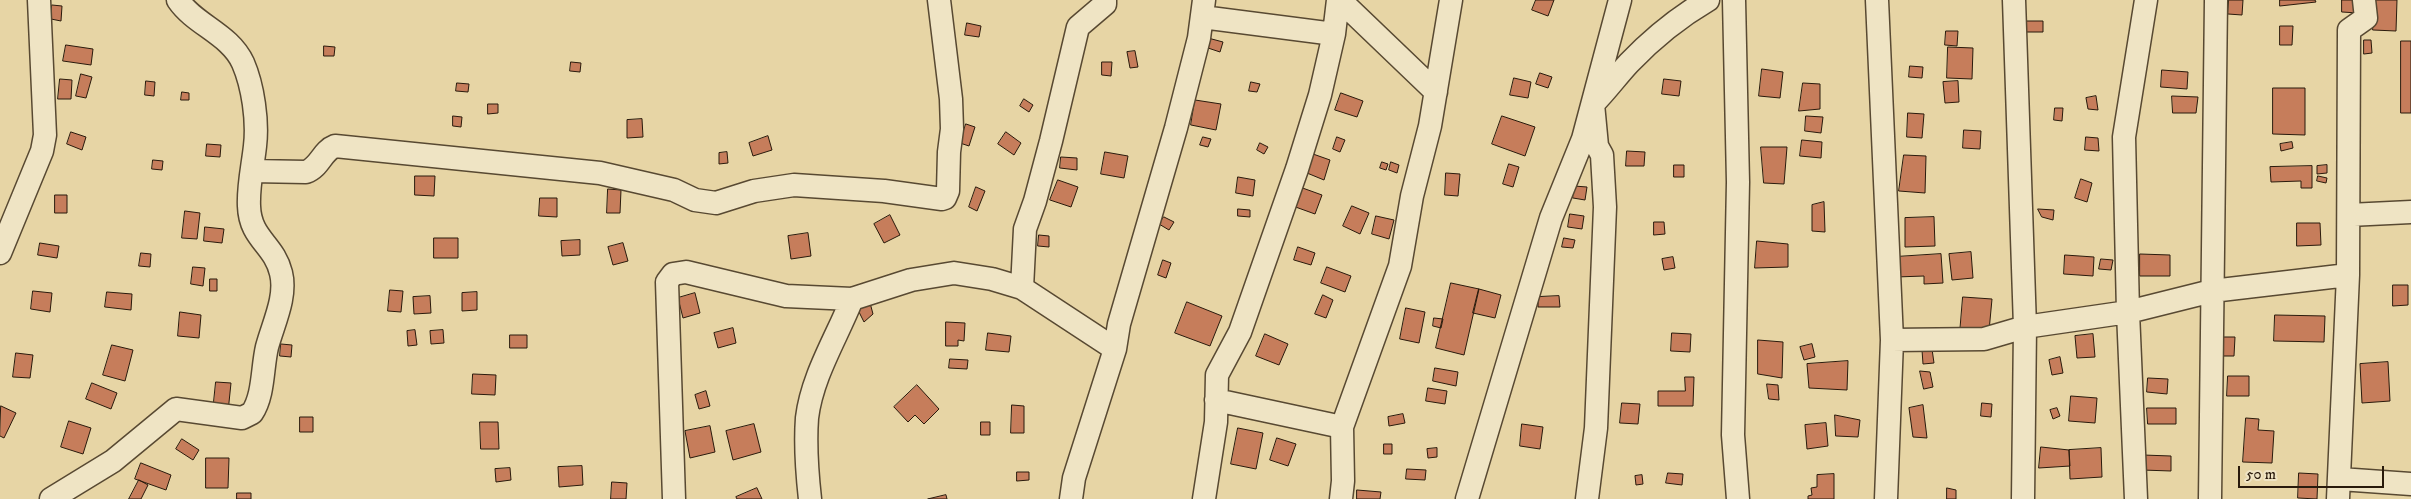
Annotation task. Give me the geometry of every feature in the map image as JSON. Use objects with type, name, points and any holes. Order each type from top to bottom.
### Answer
[{"type":"street","points":[[0,253],[42,151],[45,135],[39,0]]},
{"type":"street","points":[[52,497],[113,461],[176,409],[242,418],[252,414],[257,402],[267,348],[281,298],[281,274],[274,254],[254,232],[249,207],[256,143],[252,101],[243,64],[234,49],[224,38],[185,8],[178,0]]},
{"type":"street","points":[[252,171],[306,172],[314,170],[327,151],[335,146],[600,173],[674,190],[696,200],[716,202],[754,191],[794,185],[884,191],[942,199],[945,198],[948,191],[949,152],[952,129],[951,99],[939,0]]},
{"type":"street","points":[[1022,288],[1024,229],[1049,150],[1078,28],[1106,4],[1105,0]]},
{"type":"street","points":[[1339,0],[1436,92]]},
{"type":"street","points":[[1204,499],[1216,422],[1217,375],[1240,332],[1296,169],[1320,95],[1334,34],[1339,0]]},
{"type":"street","points":[[1358,0],[1365,24]]},
{"type":"street","points":[[1341,499],[1342,427],[1400,266],[1412,196],[1430,126],[1451,0]]},
{"type":"street","points":[[1467,499],[1551,218],[1583,139],[1620,0]]},
{"type":"street","points":[[1592,104],[1609,88],[1629,63],[1662,32],[1686,13],[1708,0]]},
{"type":"street","points":[[1734,0],[1738,182],[1733,435],[1738,499]]},
{"type":"street","points":[[1877,0],[1892,340],[1886,499]]},
{"type":"street","points":[[2014,0],[2025,327],[2023,499]]},
{"type":"street","points":[[2136,499],[2128,312],[2124,138],[2146,0]]},
{"type":"street","points":[[2210,499],[2216,0]]},
{"type":"street","points":[[2364,0],[2366,18],[2349,30],[2348,275],[2339,489],[2411,484]]},
{"type":"street","points":[[1071,499],[1084,442],[1115,349],[1119,324],[1176,128],[1203,9],[1334,34]]},
{"type":"street","points":[[1587,499],[1596,428],[1606,207],[1602,155],[1597,146],[1592,104]]},
{"type":"street","points":[[2349,215],[2411,212]]},
{"type":"street","points":[[674,499],[667,282],[673,274],[686,272],[786,296],[852,299],[911,280],[954,273],[992,279],[1022,288],[1115,349]]},
{"type":"street","points":[[1892,340],[1984,339],[2025,327],[2128,312],[2212,291],[2348,275]]},
{"type":"street","points":[[810,499],[806,464],[808,417],[817,379],[852,299]]},
{"type":"street","points":[[1216,400],[1342,427]]},
{"type":"street","points":[[52,497],[66,495],[82,499]]},
{"type":"building","points":[[1536,0],[1554,0],[1548,16],[1532,10]]},
{"type":"building","points":[[2229,0],[2243,0],[2242,15],[2228,14]]},
{"type":"building","points":[[2280,0],[2315,0],[2316,2],[2280,6]]},
{"type":"building","points":[[2342,0],[2358,0],[2358,13],[2342,12]]},
{"type":"building","points":[[2374,0],[2397,0],[2396,31],[2373,30]]},
{"type":"building","points":[[52,5],[62,6],[61,21],[51,19]]},
{"type":"building","points":[[2026,21],[2043,21],[2043,32],[2026,32]]},
{"type":"building","points":[[967,23],[981,26],[979,37],[965,35]]},
{"type":"building","points":[[2280,26],[2293,26],[2292,45],[2280,45]]},
{"type":"building","points":[[1946,31],[1958,31],[1957,46],[1945,45]]},
{"type":"building","points":[[1208,38],[1223,42],[1220,52],[1205,47]]},
{"type":"building","points":[[2364,40],[2371,40],[2372,53],[2364,54]]},
{"type":"building","points":[[2401,41],[2411,41],[2411,113],[2401,113]]},
{"type":"building","points":[[66,45],[93,49],[91,65],[63,61]]},
{"type":"building","points":[[324,46],[335,47],[334,56],[324,56]]},
{"type":"building","points":[[1948,47],[1973,48],[1972,79],[1947,78]]},
{"type":"building","points":[[1135,51],[1138,67],[1130,68],[1127,52]]},
{"type":"building","points":[[571,62],[581,63],[580,72],[570,71]]},
{"type":"building","points":[[1102,62],[1112,62],[1111,76],[1102,75]]},
{"type":"building","points":[[1910,66],[1923,67],[1922,78],[1909,77]]},
{"type":"building","points":[[1762,69],[1783,72],[1780,98],[1759,96]]},
{"type":"building","points":[[2162,70],[2188,72],[2187,89],[2161,87]]},
{"type":"building","points":[[1540,73],[1552,77],[1548,88],[1536,84]]},
{"type":"building","points":[[81,74],[92,77],[86,98],[76,96]]},
{"type":"building","points":[[1514,78],[1531,82],[1528,98],[1510,95]]},
{"type":"building","points":[[60,79],[72,80],[71,99],[58,99]]},
{"type":"building","points":[[1664,79],[1681,81],[1679,96],[1662,94]]},
{"type":"building","points":[[146,81],[155,82],[154,96],[145,95]]},
{"type":"building","points":[[1958,81],[1959,102],[1945,103],[1943,82]]},
{"type":"building","points":[[1251,82],[1260,84],[1257,92],[1249,91]]},
{"type":"building","points":[[457,83],[469,84],[468,92],[456,91]]},
{"type":"building","points":[[1803,83],[1820,84],[1820,109],[1799,111]]},
{"type":"building","points":[[2273,88],[2305,88],[2305,135],[2273,134]]},
{"type":"building","points":[[182,92],[189,93],[189,100],[181,100]]},
{"type":"building","points":[[1341,93],[1363,101],[1357,117],[1335,110]]},
{"type":"building","points":[[2096,96],[2098,110],[2088,109],[2086,98]]},
{"type":"building","points":[[2172,96],[2198,97],[2196,113],[2173,113]]},
{"type":"building","points":[[1024,99],[1033,105],[1029,112],[1020,106]]},
{"type":"building","points":[[1195,100],[1221,104],[1216,130],[1191,125]]},
{"type":"building","points":[[488,104],[498,104],[498,113],[488,114]]},
{"type":"building","points":[[2055,108],[2063,108],[2062,121],[2054,120]]},
{"type":"building","points":[[1908,113],[1924,114],[1922,138],[1907,137]]},
{"type":"building","points":[[453,116],[462,117],[461,127],[453,126]]},
{"type":"building","points":[[1502,116],[1535,127],[1525,156],[1492,144]]},
{"type":"building","points":[[1806,116],[1823,117],[1821,133],[1805,131]]},
{"type":"building","points":[[642,119],[643,137],[627,138],[627,120]]},
{"type":"building","points":[[966,124],[975,127],[969,146],[960,143]]},
{"type":"building","points":[[1964,130],[1981,131],[1980,149],[1963,148]]},
{"type":"building","points":[[71,132],[86,137],[82,150],[67,144]]},
{"type":"building","points":[[1006,132],[1021,143],[1014,155],[998,144]]},
{"type":"building","points":[[768,136],[772,150],[753,156],[749,143]]},
{"type":"building","points":[[1203,137],[1211,139],[1208,147],[1200,145]]},
{"type":"building","points":[[1337,137],[1345,140],[1340,152],[1333,149]]},
{"type":"building","points":[[2086,137],[2098,138],[2099,151],[2085,150]]},
{"type":"building","points":[[1802,140],[1822,142],[1821,158],[1800,156]]},
{"type":"building","points":[[2292,142],[2293,148],[2281,151],[2280,144]]},
{"type":"building","points":[[1260,143],[1268,147],[1264,154],[1257,150]]},
{"type":"building","points":[[207,144],[221,145],[220,157],[206,156]]},
{"type":"building","points":[[1761,147],[1787,147],[1784,184],[1764,183]]},
{"type":"building","points":[[1627,151],[1645,152],[1644,166],[1626,166]]},
{"type":"building","points":[[727,152],[728,163],[719,164],[719,153]]},
{"type":"building","points":[[1105,152],[1128,156],[1124,178],[1101,174]]},
{"type":"building","points":[[1313,154],[1330,160],[1324,180],[1307,173]]},
{"type":"building","points":[[1904,155],[1926,156],[1925,193],[1899,191]]},
{"type":"building","points":[[1061,157],[1077,158],[1077,170],[1060,168]]},
{"type":"building","points":[[153,160],[163,161],[162,170],[152,169]]},
{"type":"building","points":[[1382,162],[1388,164],[1386,170],[1380,168]]},
{"type":"building","points":[[1391,162],[1399,165],[1397,173],[1389,170]]},
{"type":"building","points":[[1509,164],[1519,167],[1513,187],[1503,184]]},
{"type":"building","points":[[1674,165],[1684,165],[1684,177],[1674,177]]},
{"type":"building","points":[[2327,165],[2327,173],[2317,174],[2317,166]]},
{"type":"building","points":[[2312,166],[2312,188],[2301,188],[2301,181],[2271,182],[2270,167]]},
{"type":"building","points":[[1446,173],[1460,174],[1458,196],[1445,195]]},
{"type":"building","points":[[415,176],[435,176],[434,196],[415,195]]},
{"type":"building","points":[[2318,176],[2327,178],[2326,183],[2317,181]]},
{"type":"building","points":[[1238,177],[1255,180],[1253,196],[1236,193]]},
{"type":"building","points":[[2081,179],[2092,183],[2087,202],[2075,198]]},
{"type":"building","points":[[1058,180],[1078,187],[1071,207],[1050,200]]},
{"type":"building","points":[[1297,186],[1322,195],[1315,214],[1290,205]]},
{"type":"building","points":[[1574,186],[1587,187],[1585,200],[1573,198]]},
{"type":"building","points":[[976,187],[985,191],[977,211],[969,207]]},
{"type":"building","points":[[608,189],[621,190],[620,213],[607,213]]},
{"type":"building","points":[[55,195],[67,195],[67,213],[55,213]]},
{"type":"building","points":[[540,198],[557,198],[557,217],[539,216]]},
{"type":"building","points":[[1824,202],[1825,232],[1812,231],[1812,205]]},
{"type":"building","points":[[1352,206],[1369,213],[1360,234],[1343,226]]},
{"type":"building","points":[[1238,209],[1250,210],[1250,217],[1238,216]]},
{"type":"building","points":[[2038,209],[2054,210],[2053,220],[2042,217]]},
{"type":"building","points":[[185,211],[200,213],[197,239],[182,238]]},
{"type":"building","points":[[1570,214],[1584,216],[1582,229],[1568,227]]},
{"type":"building","points":[[890,215],[900,235],[884,243],[874,224]]},
{"type":"building","points":[[1376,216],[1394,220],[1389,239],[1372,234]]},
{"type":"building","points":[[1164,217],[1174,222],[1169,230],[1159,224]]},
{"type":"building","points":[[1934,217],[1935,246],[1905,247],[1905,218]]},
{"type":"building","points":[[1654,222],[1664,222],[1665,234],[1654,235]]},
{"type":"building","points":[[2297,223],[2320,223],[2321,245],[2297,246]]},
{"type":"building","points":[[205,227],[224,229],[222,243],[204,241]]},
{"type":"building","points":[[808,233],[811,256],[791,259],[788,236]]},
{"type":"building","points":[[1039,235],[1049,236],[1049,247],[1038,246]]},
{"type":"building","points":[[434,238],[458,238],[458,258],[434,258]]},
{"type":"building","points":[[1564,238],[1575,240],[1573,248],[1562,247]]},
{"type":"building","points":[[580,240],[580,255],[562,256],[561,241]]},
{"type":"building","points":[[1757,241],[1788,244],[1788,267],[1755,268]]},
{"type":"building","points":[[40,243],[59,246],[57,258],[38,255]]},
{"type":"building","points":[[623,243],[628,261],[613,265],[608,247]]},
{"type":"building","points":[[1298,247],[1315,253],[1311,265],[1294,260]]},
{"type":"building","points":[[1971,252],[1973,278],[1952,280],[1949,254]]},
{"type":"building","points":[[141,253],[151,254],[150,267],[139,266]]},
{"type":"building","points":[[1941,254],[1943,283],[1924,284],[1924,276],[1896,277],[1895,257]]},
{"type":"building","points":[[2140,254],[2170,255],[2170,276],[2140,276]]},
{"type":"building","points":[[2065,255],[2094,257],[2093,276],[2064,274]]},
{"type":"building","points":[[1673,257],[1675,268],[1664,270],[1662,259]]},
{"type":"building","points":[[2101,259],[2113,260],[2111,270],[2099,269]]},
{"type":"building","points":[[1163,260],[1171,263],[1166,278],[1158,275]]},
{"type":"building","points":[[193,267],[205,268],[203,286],[191,284]]},
{"type":"building","points":[[1327,267],[1351,276],[1345,292],[1321,283]]},
{"type":"building","points":[[210,279],[217,279],[217,291],[210,291]]},
{"type":"building","points":[[1451,283],[1479,289],[1464,355],[1436,348]]},
{"type":"building","points":[[2393,285],[2408,285],[2408,305],[2393,306]]},
{"type":"building","points":[[1479,289],[1501,295],[1495,318],[1473,313]]},
{"type":"building","points":[[390,290],[403,291],[401,312],[388,311]]},
{"type":"building","points":[[33,291],[52,293],[50,312],[31,309]]},
{"type":"building","points":[[107,292],[132,294],[131,310],[105,307]]},
{"type":"building","points":[[477,292],[477,310],[462,311],[462,293]]},
{"type":"building","points":[[695,293],[700,313],[683,318],[678,298]]},
{"type":"building","points":[[1323,295],[1333,300],[1326,318],[1315,314]]},
{"type":"building","points":[[430,296],[431,313],[414,314],[413,297]]},
{"type":"building","points":[[1559,296],[1560,307],[1538,307],[1538,297]]},
{"type":"building","points":[[1963,297],[1992,299],[1989,331],[1960,333]]},
{"type":"building","points":[[869,299],[873,314],[864,322],[857,308]]},
{"type":"building","points":[[1187,302],[1222,316],[1210,346],[1175,333]]},
{"type":"building","points":[[1406,308],[1425,312],[1419,343],[1400,339]]},
{"type":"building","points":[[180,312],[201,315],[199,338],[178,336]]},
{"type":"building","points":[[2275,315],[2325,316],[2324,342],[2274,341]]},
{"type":"building","points":[[1434,318],[1443,319],[1441,328],[1433,326]]},
{"type":"building","points":[[946,322],[965,323],[964,341],[958,340],[958,346],[946,346]]},
{"type":"building","points":[[733,328],[736,343],[718,348],[714,333]]},
{"type":"building","points":[[415,330],[417,345],[408,346],[407,331]]},
{"type":"building","points":[[443,330],[444,343],[431,344],[430,331]]},
{"type":"building","points":[[988,333],[1011,336],[1009,352],[986,350]]},
{"type":"building","points":[[1672,333],[1691,334],[1690,352],[1671,351]]},
{"type":"building","points":[[1265,334],[1288,344],[1279,365],[1256,356]]},
{"type":"building","points":[[2093,334],[2095,357],[2077,358],[2075,336]]},
{"type":"building","points":[[510,335],[527,335],[527,348],[510,348]]},
{"type":"building","points":[[2215,337],[2235,337],[2234,356],[2215,356]]},
{"type":"building","points":[[1758,340],[1783,342],[1782,378],[1758,374]]},
{"type":"building","points":[[281,344],[292,345],[291,357],[280,356]]},
{"type":"building","points":[[1812,344],[1815,357],[1804,360],[1800,347]]},
{"type":"building","points":[[112,345],[133,350],[125,381],[103,375]]},
{"type":"building","points":[[1932,349],[1934,363],[1923,364],[1922,350]]},
{"type":"building","points":[[16,353],[33,355],[30,378],[13,377]]},
{"type":"building","points":[[2060,357],[2063,373],[2052,375],[2049,360]]},
{"type":"building","points":[[950,359],[968,360],[967,369],[949,368]]},
{"type":"building","points":[[1848,361],[1847,390],[1809,388],[1807,364]]},
{"type":"building","points":[[2388,362],[2390,401],[2362,403],[2360,364]]},
{"type":"building","points":[[1435,368],[1458,372],[1456,386],[1433,381]]},
{"type":"building","points":[[1920,371],[1930,372],[1933,387],[1924,389]]},
{"type":"building","points":[[473,374],[496,375],[495,395],[472,394]]},
{"type":"building","points":[[2228,376],[2249,376],[2249,396],[2227,396]]},
{"type":"building","points":[[1685,377],[1694,377],[1693,406],[1658,406],[1658,391],[1685,391]]},
{"type":"building","points":[[2148,378],[2168,379],[2167,394],[2147,392]]},
{"type":"building","points":[[216,382],[231,383],[228,412],[213,411]]},
{"type":"building","points":[[92,383],[117,393],[111,409],[86,399]]},
{"type":"building","points":[[1767,384],[1778,385],[1779,400],[1769,399]]},
{"type":"building","points":[[917,385],[939,409],[924,424],[915,415],[908,422],[894,407]]},
{"type":"building","points":[[1428,388],[1447,391],[1445,404],[1426,401]]},
{"type":"building","points":[[706,391],[710,406],[699,409],[695,395]]},
{"type":"building","points":[[2071,396],[2097,398],[2095,423],[2069,421]]},
{"type":"building","points":[[1622,403],[1640,404],[1638,424],[1620,423]]},
{"type":"building","points":[[1982,403],[1992,404],[1991,417],[1981,416]]},
{"type":"building","points":[[1012,405],[1024,406],[1024,433],[1011,433]]},
{"type":"building","points":[[1923,405],[1927,438],[1913,437],[1909,408]]},
{"type":"building","points":[[1,406],[16,413],[4,438],[0,436]]},
{"type":"building","points":[[2057,408],[2060,416],[2053,419],[2050,410]]},
{"type":"building","points":[[2147,408],[2176,408],[2176,424],[2148,424]]},
{"type":"building","points":[[1403,414],[1405,423],[1389,426],[1388,417]]},
{"type":"building","points":[[1835,415],[1860,420],[1858,437],[1836,436]]},
{"type":"building","points":[[300,417],[313,417],[313,432],[300,432]]},
{"type":"building","points":[[2246,418],[2259,419],[2258,430],[2274,431],[2272,463],[2243,462]]},
{"type":"building","points":[[69,421],[91,428],[83,454],[61,447]]},
{"type":"building","points":[[480,422],[498,422],[499,449],[481,449]]},
{"type":"building","points":[[981,422],[990,422],[990,435],[981,435]]},
{"type":"building","points":[[1826,423],[1828,446],[1807,449],[1805,425]]},
{"type":"building","points":[[754,424],[761,452],[733,460],[726,431]]},
{"type":"building","points":[[1522,424],[1543,427],[1540,449],[1520,446]]},
{"type":"building","points":[[710,426],[715,452],[690,458],[685,431]]},
{"type":"building","points":[[1238,428],[1263,433],[1256,469],[1231,464]]},
{"type":"building","points":[[1277,438],[1296,444],[1288,466],[1270,460]]},
{"type":"building","points":[[182,439],[199,450],[193,460],[176,449]]},
{"type":"building","points":[[1384,444],[1392,444],[1392,454],[1384,454]]},
{"type":"building","points":[[2041,447],[2069,450],[2070,466],[2039,468]]},
{"type":"building","points":[[1437,448],[1437,457],[1428,458],[1427,449]]},
{"type":"building","points":[[2101,448],[2102,477],[2070,479],[2069,450]]},
{"type":"building","points":[[2143,455],[2171,456],[2171,471],[2142,470]]},
{"type":"building","points":[[206,458],[229,458],[228,488],[206,488]]},
{"type":"building","points":[[141,463],[171,475],[166,490],[135,479]]},
{"type":"building","points":[[582,466],[583,485],[559,487],[558,467]]},
{"type":"building","points":[[510,468],[511,480],[496,482],[495,469]]},
{"type":"building","points":[[1407,469],[1426,470],[1425,480],[1406,479]]},
{"type":"building","points":[[1017,472],[1029,472],[1029,480],[1017,481]]},
{"type":"building","points":[[1668,473],[1683,474],[1682,485],[1666,483]]},
{"type":"building","points":[[2299,473],[2318,474],[2317,499],[2298,498]]},
{"type":"building","points":[[1834,474],[1834,499],[1808,499],[1808,496],[1812,495],[1811,488],[1817,487],[1817,475]]},
{"type":"building","points":[[1642,475],[1643,484],[1636,485],[1635,476]]},
{"type":"building","points":[[139,480],[148,485],[141,499],[129,499]]},
{"type":"building","points":[[612,482],[627,483],[626,499],[611,499]]},
{"type":"building","points":[[757,488],[762,499],[737,499],[736,497]]},
{"type":"building","points":[[1947,488],[1956,490],[1956,499],[1947,499]]},
{"type":"building","points":[[1357,490],[1381,492],[1380,499],[1357,499]]},
{"type":"building","points":[[237,493],[251,493],[251,499],[237,499]]},
{"type":"building","points":[[946,495],[947,499],[928,499]]}]
